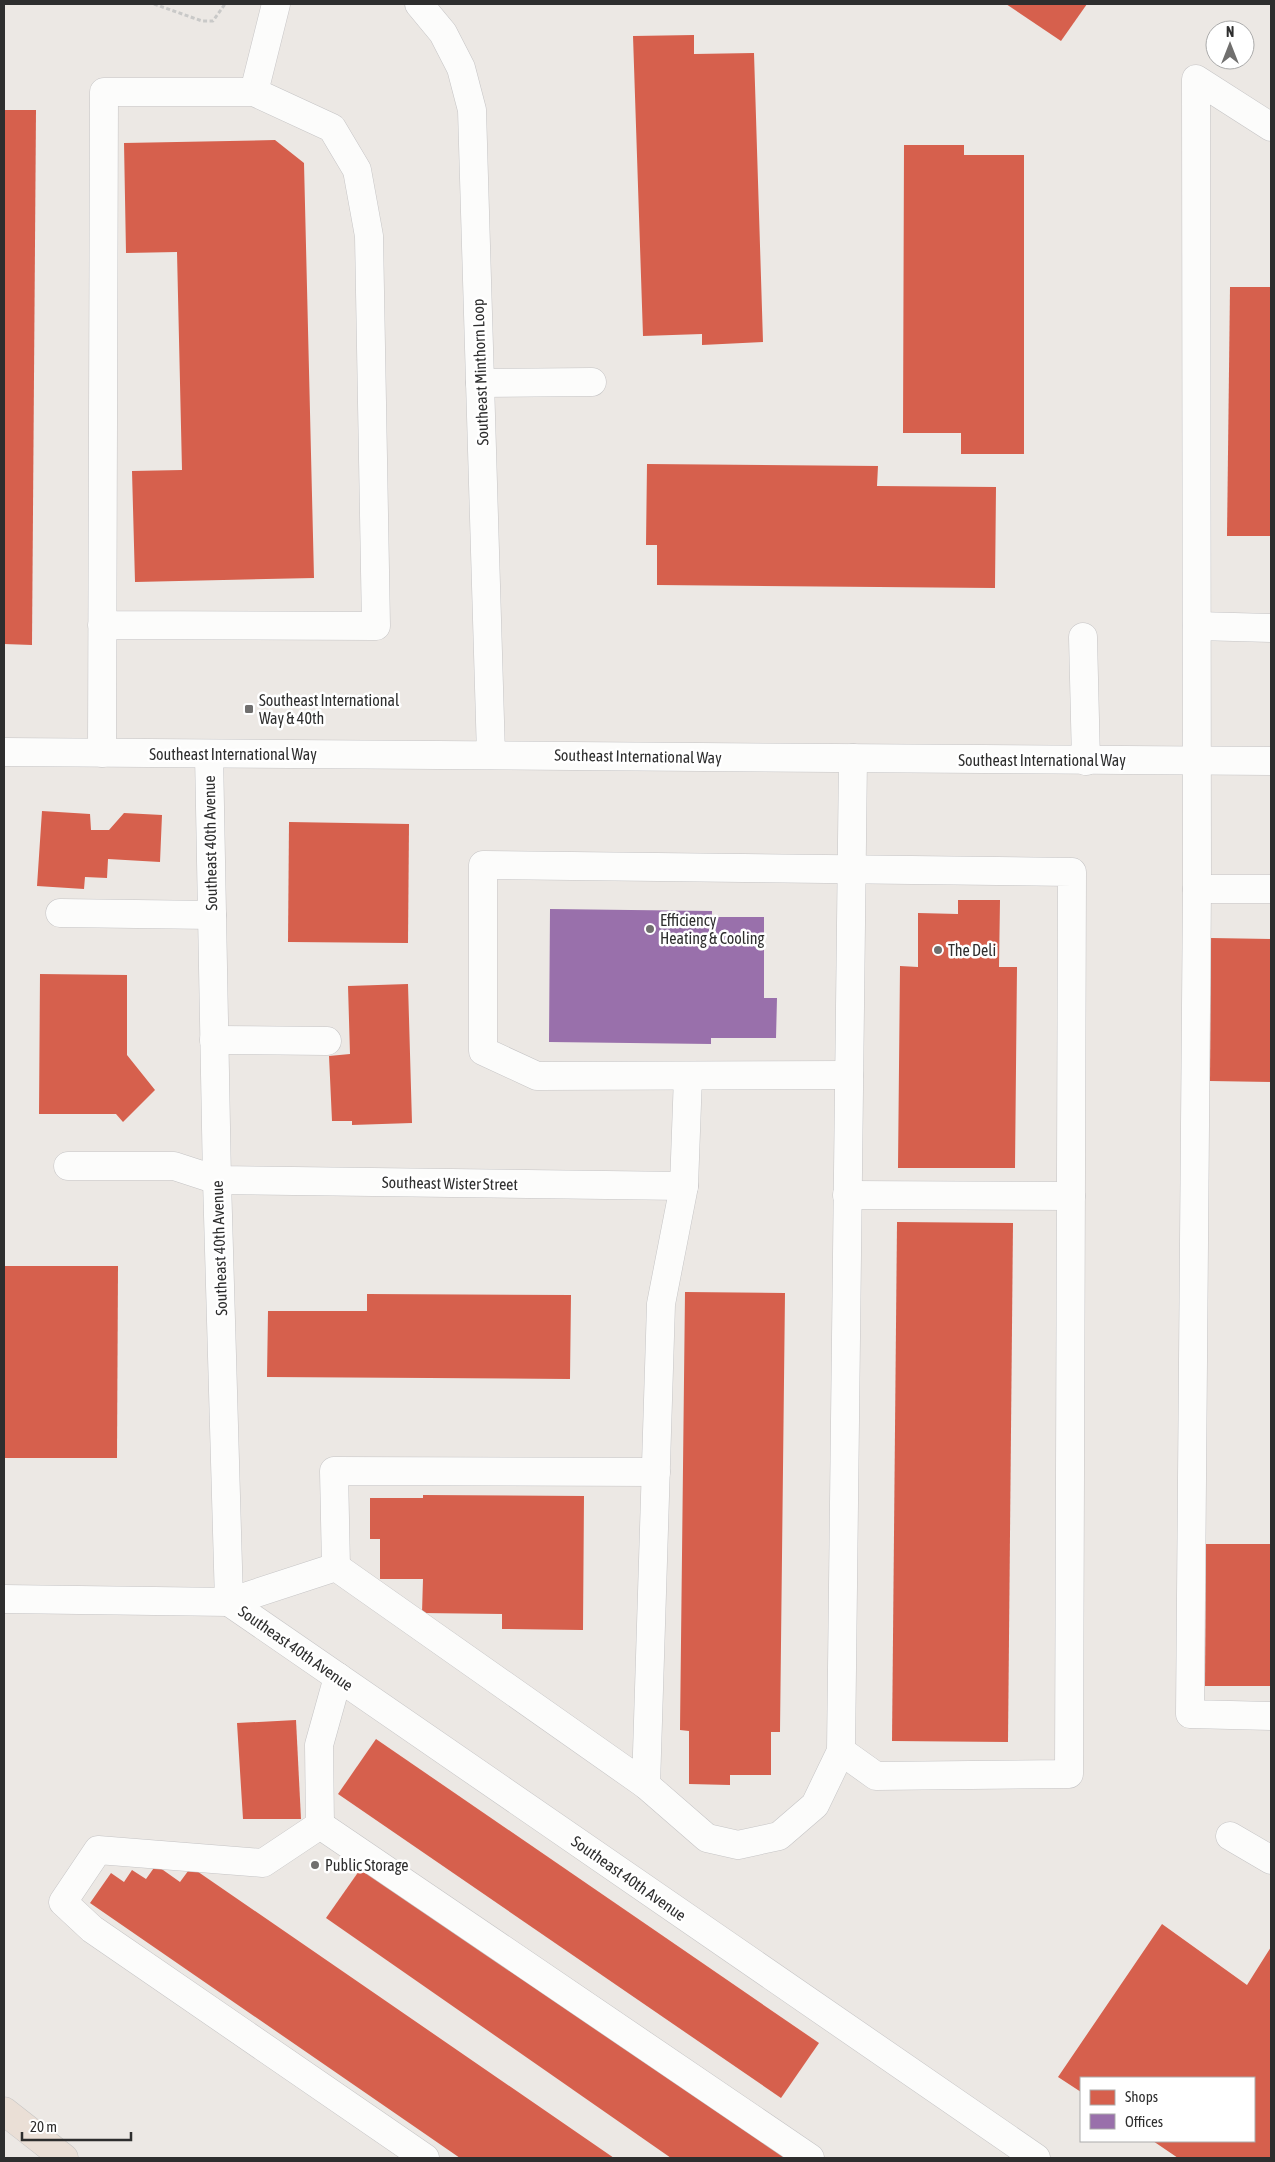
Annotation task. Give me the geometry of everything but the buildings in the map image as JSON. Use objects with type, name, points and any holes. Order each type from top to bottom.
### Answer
[{"type":"highway","points":[[4,2110],[64,2158]]},
{"type":"street","points":[[254,92],[276,4]]},
{"type":"street","name":"Southeast Minthorn Loop","points":[[419,4],[443,33],[461,68],[472,110],[491,755]]},
{"type":"street","points":[[1271,128],[1196,79],[1198,760],[1190,1714],[1271,1716]]},
{"type":"street","points":[[102,625],[376,626],[369,236],[358,170],[332,128],[254,92],[104,92],[102,625],[102,753]]},
{"type":"street","points":[[480,383],[592,382]]},
{"type":"street","points":[[1197,626],[1271,628]]},
{"type":"street","points":[[1083,637],[1086,761]]},
{"type":"street","name":"Southeast International Way","points":[[4,752],[1271,761]]},
{"type":"street","name":"Southeast 40th Avenue","points":[[208,754],[217,1180],[229,1602],[1036,2158]]},
{"type":"street","points":[[336,1566],[646,1785],[707,1838],[738,1845],[779,1836],[816,1805],[841,1751],[853,758]]},
{"type":"street","points":[[841,1751],[876,1776],[1069,1774],[1072,872],[483,865],[483,1051],[537,1076],[849,1075]]},
{"type":"street","points":[[1197,889],[1271,889]]},
{"type":"street","points":[[60,913],[212,915]]},
{"type":"street","points":[[214,1040],[327,1041]]},
{"type":"street","points":[[646,1785],[661,1304],[684,1186],[688,1076]]},
{"type":"street","name":"Southeast Wister Street","points":[[68,1166],[174,1166],[217,1180],[684,1186]]},
{"type":"street","points":[[847,1195],[1071,1196]]},
{"type":"street","points":[[336,1566],[334,1471],[656,1472]]},
{"type":"street","points":[[4,1599],[229,1602],[336,1566]]},
{"type":"street","points":[[320,1825],[319,1746],[338,1677]]},
{"type":"street","points":[[320,1825],[264,1863],[98,1850],[62,1902],[92,1929],[425,2158]]},
{"type":"street","points":[[320,1825],[810,2158]]},
{"type":"street","points":[[1230,1836],[1271,1860]]},
{"type":"path","points":[[154,4],[202,21],[213,21],[224,4]]},
{"type":"place","name":"Southeast International Way & 40th","points":[[249,709]]},
{"type":"place","name":"Efficiency Heating & Cooling","points":[[650,929]]},
{"type":"place","name":"The Deli","points":[[938,950]]},
{"type":"place","name":"Public Storage","points":[[315,1865]]}]
